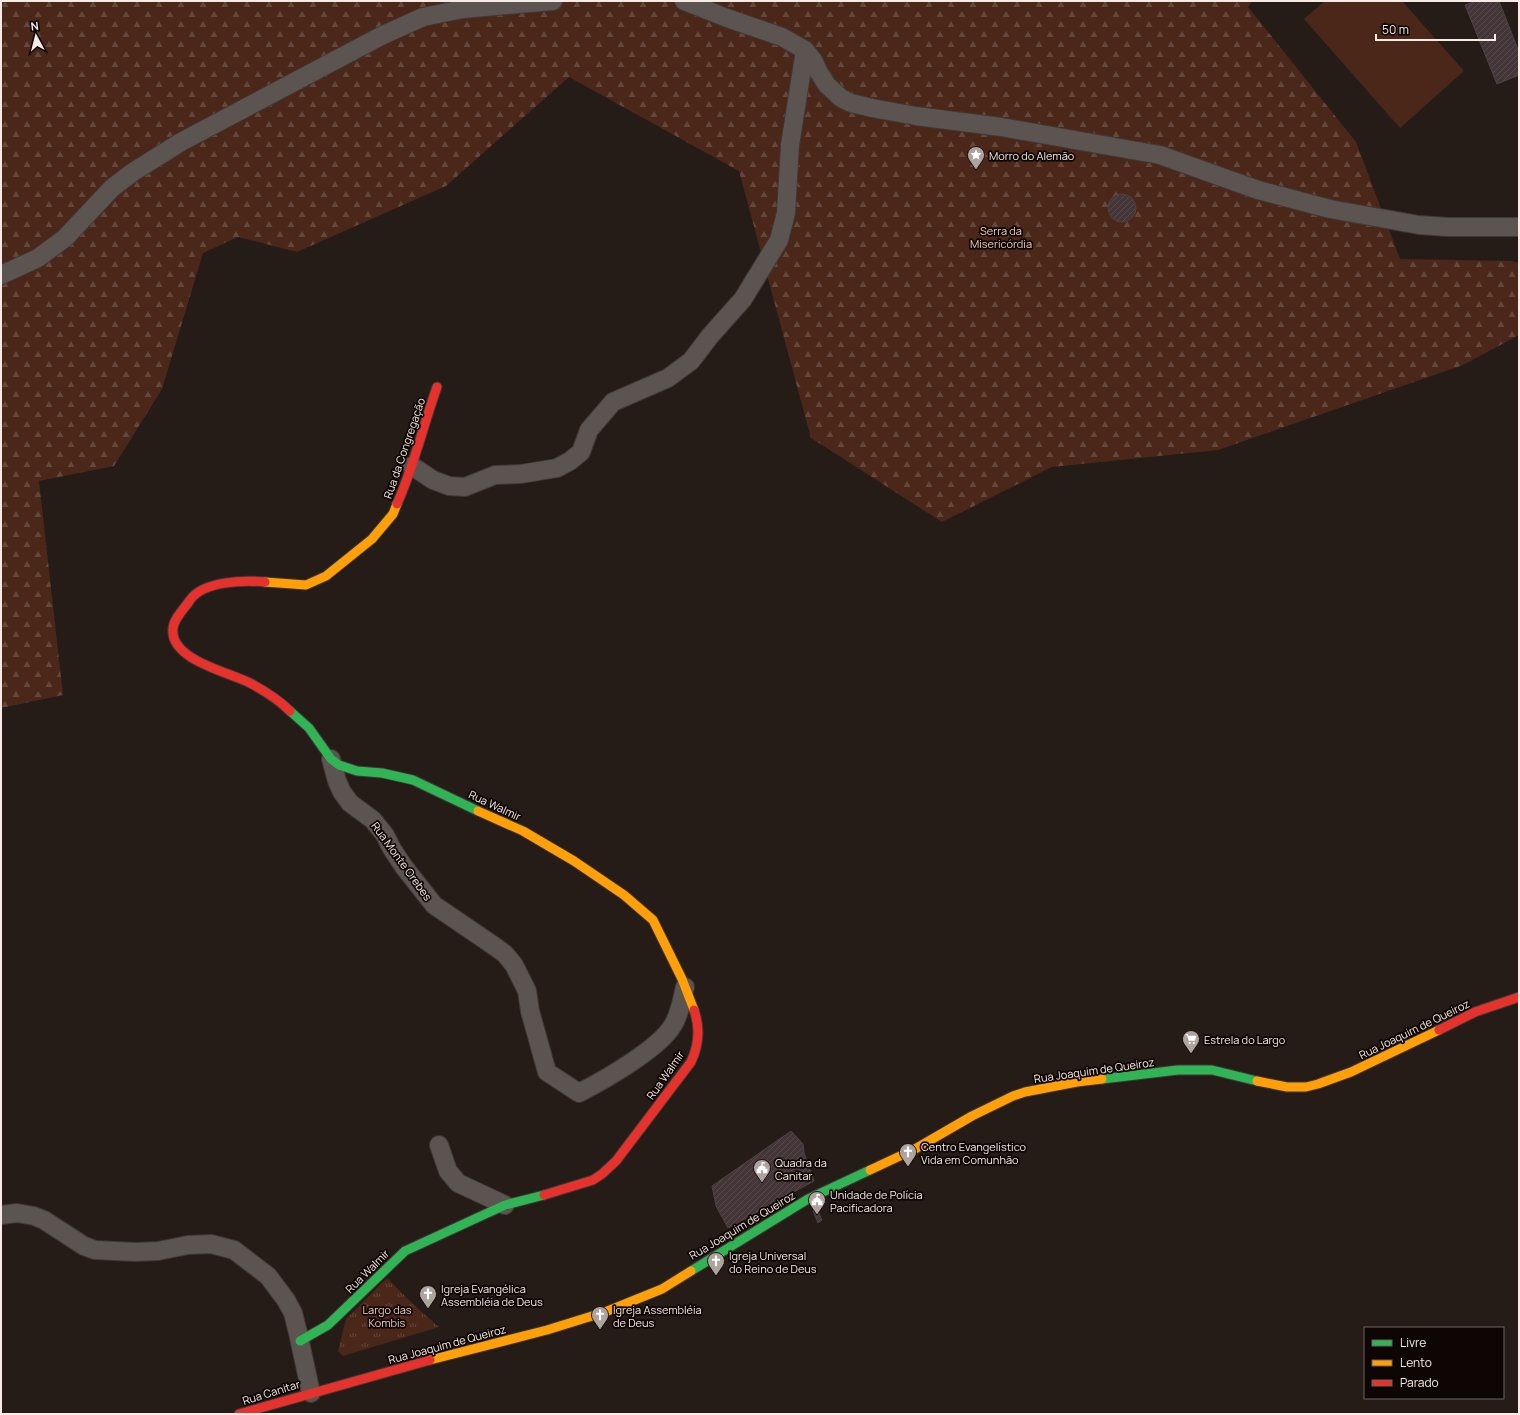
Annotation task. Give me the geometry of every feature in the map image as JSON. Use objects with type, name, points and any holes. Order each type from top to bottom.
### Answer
[{"type":"street","points":[[1,275],[38,258],[66,238],[112,188],[132,172],[175,145],[310,72],[381,36],[423,17],[463,9],[553,1]]},
{"type":"street","points":[[684,1],[782,37],[805,50],[813,60],[827,85],[841,98],[851,103],[954,122],[1008,128],[1160,155],[1258,190],[1330,209],[1419,225],[1448,227],[1519,227]]},
{"type":"street","points":[[412,466],[433,480],[449,486],[465,487],[495,475],[521,474],[557,468],[570,461],[580,452],[590,430],[613,402],[668,378],[691,361],[710,336],[743,299],[779,240],[786,213],[790,145],[805,50]]},
{"type":"street","name":"Rua da Congregação","points":[[331,759],[309,728],[286,707],[250,683],[186,655],[175,641],[173,636],[173,627],[176,620],[192,597],[199,591],[218,584],[262,582],[291,585],[306,584],[326,576],[372,539],[386,525],[399,502],[437,387]]},
{"type":"street","name":"Rua Monte Orebes","points":[[331,759],[337,781],[342,792],[350,803],[373,820],[385,835],[392,850],[404,867],[434,905],[497,948],[505,954],[514,965],[527,991],[530,1012],[547,1072],[579,1093],[598,1083],[646,1052],[670,1031],[677,1017],[685,987]]},
{"type":"street","name":"Rua Walmir","points":[[300,1341],[328,1326],[373,1283],[388,1266],[406,1251],[506,1205],[582,1184],[602,1174],[616,1161],[684,1072],[696,1052],[698,1037],[697,1018],[685,987],[653,920],[624,895],[574,861],[523,830],[467,806],[413,780],[394,775],[357,772],[339,765],[331,759]]},
{"type":"street","name":"Rua Joaquim de Queiroz","points":[[310,1392],[505,1341],[602,1313],[638,1300],[662,1289],[808,1199],[915,1149],[997,1103],[1025,1092],[1077,1082],[1178,1070],[1212,1070],[1282,1087],[1306,1087],[1351,1072],[1475,1012],[1519,997]]},
{"type":"street","points":[[439,1145],[448,1171],[458,1183],[506,1205]]},
{"type":"street","points":[[1,1214],[17,1213],[34,1216],[44,1220],[84,1246],[95,1250],[135,1252],[188,1245],[211,1244],[234,1250],[268,1276],[286,1300],[293,1313],[310,1392]]},
{"type":"street","name":"Rua Canitar","points":[[239,1414],[310,1392]]},
{"type":"green space","name":"Serra da Misericórdia","points":[[1,1],[1252,1],[1248,7],[1356,142],[1400,259],[1511,261],[1519,263],[1519,335],[1463,365],[1218,450],[1052,467],[942,522],[811,438],[739,171],[569,77],[446,186],[297,252],[238,237],[203,253],[162,389],[114,466],[39,481],[63,695],[1,708]]},
{"type":"green space","points":[[1325,1],[1402,1],[1464,71],[1400,128],[1304,19]]},
{"type":"green space","name":"Largo das Kombis","points":[[387,1278],[439,1327],[343,1356],[338,1351],[346,1319]]},
{"type":"building","points":[[1476,1],[1499,1],[1519,52],[1519,75],[1497,84],[1465,5]]},
{"type":"building","points":[[1122,194],[1132,198],[1136,208],[1132,218],[1122,222],[1112,218],[1108,208],[1112,198]]},
{"type":"building","points":[[791,1131],[803,1144],[804,1153],[814,1181],[728,1228],[716,1206],[712,1186]]},
{"type":"building","name":"Unidade de Polícia Pacificadora","points":[[817,1209],[822,1220],[818,1223],[813,1211]]},
{"type":"traffic: fast","points":[[290,711],[309,728],[331,759],[339,765],[357,771],[382,773],[413,780],[478,811]]},
{"type":"traffic: fast","points":[[1102,1079],[1178,1070],[1212,1070],[1257,1081]]},
{"type":"traffic: fast","points":[[691,1271],[808,1199],[870,1170]]},
{"type":"traffic: fast","points":[[300,1341],[328,1325],[405,1251],[505,1205],[544,1195]]},
{"type":"traffic: slow","points":[[265,582],[306,585],[326,576],[372,539],[393,514],[397,504]]},
{"type":"traffic: slow","points":[[478,811],[523,831],[574,861],[624,895],[653,920],[682,979],[694,1010]]},
{"type":"traffic: slow","points":[[1257,1081],[1287,1087],[1306,1087],[1318,1084],[1351,1072],[1439,1030]]},
{"type":"traffic: slow","points":[[870,1170],[915,1149],[972,1116],[1013,1096],[1025,1092],[1077,1082],[1102,1079]]},
{"type":"traffic: slow","points":[[430,1360],[547,1330],[605,1312],[662,1289],[691,1271]]},
{"type":"traffic: jam","points":[[397,504],[437,387]]},
{"type":"traffic: jam","points":[[265,582],[246,581],[224,583],[214,585],[196,594],[175,621],[173,628],[174,639],[180,649],[190,657],[250,683],[271,696],[290,711]]},
{"type":"traffic: jam","points":[[1439,1030],[1475,1012],[1519,997]]},
{"type":"traffic: jam","points":[[544,1195],[593,1180],[616,1161],[691,1062],[696,1049],[698,1036],[694,1010]]},
{"type":"traffic: jam","points":[[239,1414],[430,1360]]},
{"type":"place","name":"Morro do Alemão","points":[[976,170]]},
{"type":"place","name":"Estrela do Largo","points":[[1191,1054]]},
{"type":"place","name":"Centro Evangelístico Vida em Comunhão","points":[[908,1167]]},
{"type":"place","name":"Quadra da Canitar","points":[[762,1183]]},
{"type":"place","name":"Unidade de Polícia Pacificadora","points":[[817,1215]]},
{"type":"place","name":"Igreja Universal do Reino de Deus","points":[[716,1276]]},
{"type":"place","name":"Igreja Evangélica Assembléia de Deus","points":[[428,1309]]},
{"type":"place","name":"Igreja Assembléia de Deus","points":[[600,1330]]}]
